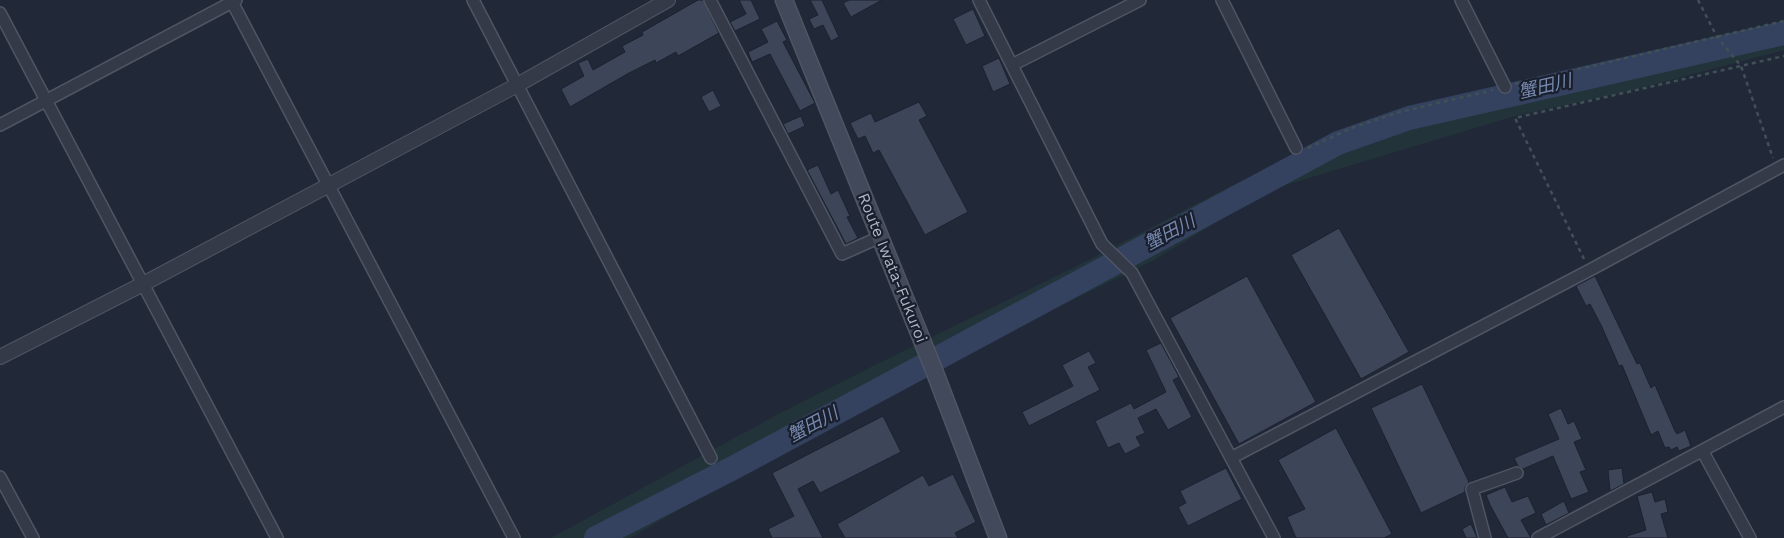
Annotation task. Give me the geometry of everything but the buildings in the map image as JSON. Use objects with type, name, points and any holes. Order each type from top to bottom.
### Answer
[{"type":"main road","name":"Route Iwata-Fukuroi","points":[[784,0],[934,370],[998,538]]},
{"type":"street","points":[[473,0],[519,84],[711,458]]},
{"type":"street","points":[[0,357],[143,284],[519,84],[668,0]]},
{"type":"street","points":[[710,0],[842,254],[880,237]]},
{"type":"street","points":[[978,0],[1102,244],[1132,273],[1274,538]]},
{"type":"street","points":[[1012,65],[1140,0]]},
{"type":"street","points":[[1222,0],[1296,148]]},
{"type":"street","points":[[1461,0],[1505,87]]},
{"type":"street","points":[[0,125],[233,1],[514,538]]},
{"type":"street","points":[[0,13],[277,538]]},
{"type":"street","points":[[1231,458],[1590,270],[1780,167]]},
{"type":"street","points":[[1538,538],[1703,452],[1784,407]]},
{"type":"street","points":[[1703,452],[1750,538]]},
{"type":"street","points":[[1485,538],[1472,489],[1517,473]]},
{"type":"street","points":[[0,477],[33,538]]},
{"type":"path","points":[[1698,0],[1717,37],[1741,66],[1780,167]]},
{"type":"path","points":[[1717,37],[1784,21]]},
{"type":"path","points":[[1590,270],[1515,118],[1784,56]]},
{"type":"shaded area","points":[[1784,21],[1784,50],[1621,93],[1518,115],[1272,189],[1152,261],[876,396],[630,538],[551,538],[773,417],[1075,267],[1231,186],[1357,126],[1594,66],[1690,46]]},
{"type":"waterway","name":"蟹田川","points":[[596,538],[733,468],[1338,143],[1409,118],[1784,33]]}]
